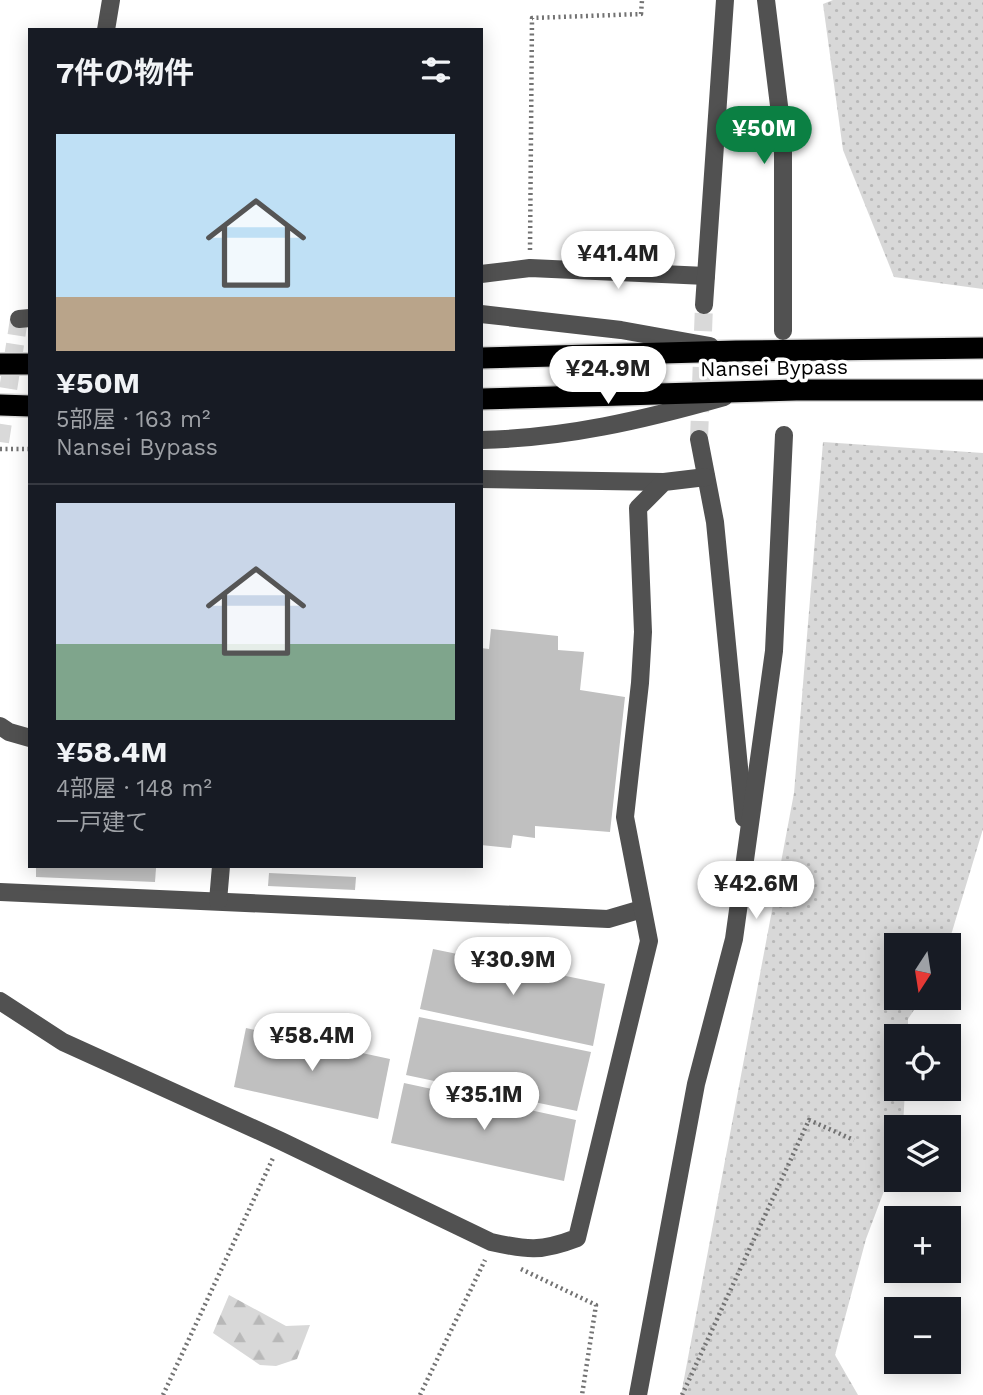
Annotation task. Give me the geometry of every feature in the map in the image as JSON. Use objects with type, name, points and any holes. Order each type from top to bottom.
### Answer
[{"type":"highway","name":"Nansei Bypass","points":[[483,358],[983,348]]},
{"type":"highway","points":[[0,364],[28,364]]},
{"type":"highway","name":"Nansei Bypass","points":[[483,399],[796,390],[983,390]]},
{"type":"highway","points":[[0,405],[28,406]]},
{"type":"street","points":[[106,28],[110,0]]},
{"type":"street","points":[[704,305],[726,0]]},
{"type":"street","points":[[766,0],[783,138],[783,331]]},
{"type":"street","points":[[483,274],[530,268],[706,275]]},
{"type":"street","points":[[483,314],[621,330],[736,351]]},
{"type":"street","points":[[483,440],[530,439],[650,419],[738,393]]},
{"type":"street","points":[[638,1395],[696,1084],[734,939],[774,651],[784,435]]},
{"type":"street","points":[[699,439],[715,522],[747,849]]},
{"type":"street","points":[[483,479],[664,482],[706,477]]},
{"type":"street","points":[[0,1001],[63,1042],[281,1141],[491,1242],[526,1249],[552,1248],[577,1238],[649,942],[625,817],[643,632],[638,508],[664,482]]},
{"type":"street","points":[[0,726],[9,732],[28,737]]},
{"type":"street","points":[[218,901],[221,868]]},
{"type":"street","points":[[0,892],[608,919],[642,909]]},
{"type":"path","points":[[530,268],[532,18],[641,14],[642,0]]},
{"type":"path","points":[[0,449],[28,449]]},
{"type":"path","points":[[682,1395],[809,1121],[854,1140]]},
{"type":"path","points":[[163,1395],[281,1141]]},
{"type":"path","points":[[420,1395],[491,1242]]},
{"type":"path","points":[[516,1267],[596,1305],[582,1395]]},
{"type":"green space","points":[[833,0],[983,0],[983,289],[894,277],[843,150],[823,4]]},
{"type":"green space","points":[[823,442],[983,453],[983,829],[952,933],[884,933],[884,1010],[914,1010],[908,1024],[884,1024],[884,1101],[904,1101],[904,1115],[884,1115],[884,1191],[866,1239],[835,1355],[858,1395],[681,1395],[794,793]]},
{"type":"green space","points":[[229,1295],[286,1326],[310,1325],[297,1359],[276,1366],[260,1365],[213,1333]]},
{"type":"building","points":[[491,629],[558,636],[558,650],[584,652],[580,690],[625,697],[610,832],[535,826],[535,838],[513,835],[511,848],[483,845],[483,648],[489,649]]},
{"type":"building","points":[[36,868],[156,868],[155,882],[36,877]]},
{"type":"building","points":[[269,873],[356,877],[355,890],[268,886]]},
{"type":"building","points":[[433,949],[605,984],[593,1046],[420,1009]]},
{"type":"building","points":[[419,1017],[591,1052],[577,1111],[406,1075]]},
{"type":"building","points":[[246,1028],[390,1059],[378,1119],[234,1087]]},
{"type":"building","points":[[404,1083],[576,1120],[564,1181],[391,1143]]},
{"type":"tunnel","points":[[699,439],[704,305]]},
{"type":"tunnel","points":[[0,442],[19,319]]}]
